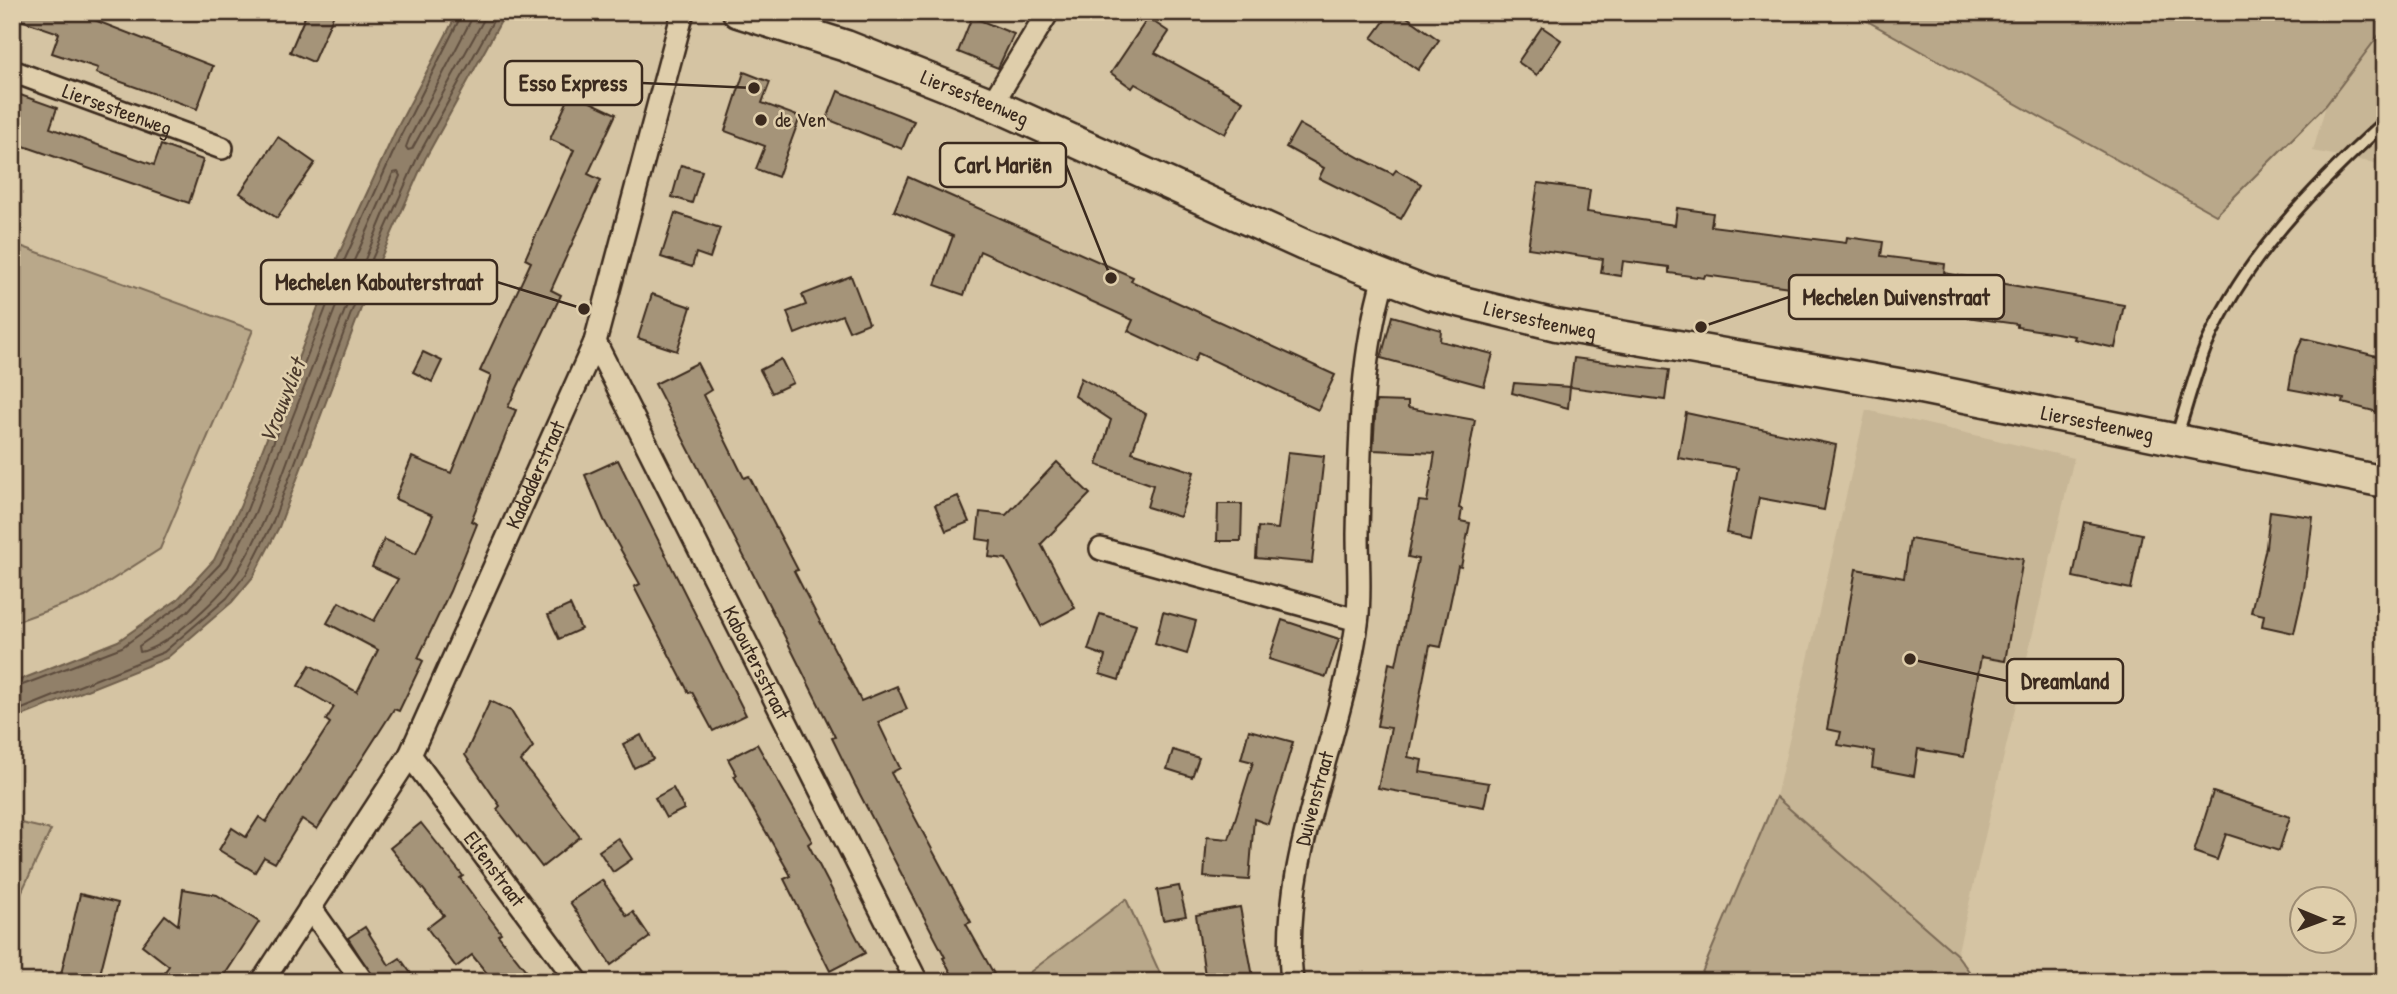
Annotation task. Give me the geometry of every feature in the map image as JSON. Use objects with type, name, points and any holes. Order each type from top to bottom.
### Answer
[{"type":"main road","name":"Liersesteenweg","points":[[738,12],[846,46],[992,104],[1304,245],[1384,277],[1490,311],[1556,325],[1916,387],[2385,482]]},
{"type":"street","name":"Kadodderstraat","points":[[262,982],[410,755],[595,342],[683,12]]},
{"type":"street","points":[[992,104],[1048,12]]},
{"type":"street","name":"Liersesteenweg","points":[[12,71],[222,148]]},
{"type":"street","name":"Duivenstraat","points":[[1292,982],[1291,907],[1304,832],[1348,680],[1357,620],[1360,409],[1370,326],[1384,277]]},
{"type":"street","name":"Kaboutersstraat","points":[[595,342],[916,982]]},
{"type":"street","points":[[1101,550],[1357,620]]},
{"type":"street","name":"Elfenstraat","points":[[410,755],[578,982]]},
{"type":"street","points":[[310,907],[363,982]]},
{"type":"lane","points":[[2176,441],[2206,346],[2249,269],[2325,176],[2385,122]]},
{"type":"shaded area","points":[[1851,12],[2385,12],[2385,27],[2326,105],[2216,215]]},
{"type":"shaded area","points":[[2385,27],[2385,165],[2313,151],[2326,105]]},
{"type":"shaded area","points":[[12,243],[253,330],[160,549],[85,597],[12,623]]},
{"type":"shaded area","points":[[1866,410],[2074,458],[1957,955],[1776,797]]},
{"type":"shaded area","points":[[1776,797],[1957,955],[1977,982],[1698,982]]},
{"type":"shaded area","points":[[12,821],[51,830],[12,912]]},
{"type":"shaded area","points":[[1126,899],[1164,982],[1017,982]]},
{"type":"water","name":"Vrouwvliet","points":[[458,12],[506,12],[425,159],[375,271],[279,527],[253,577],[232,602],[167,658],[12,720],[12,683],[118,641],[177,600],[214,560],[240,507],[338,256],[395,132]]},
{"type":"building","points":[[12,12],[74,12],[213,66],[197,109],[96,73],[98,68],[52,53],[59,33],[12,17]]},
{"type":"building","points":[[307,12],[335,12],[313,62],[290,52]]},
{"type":"building","points":[[1391,12],[1400,12],[1439,40],[1418,70],[1372,38]]},
{"type":"building","points":[[972,17],[1014,34],[998,68],[958,52]]},
{"type":"building","points":[[1148,18],[1169,32],[1155,53],[1243,101],[1225,134],[1135,84],[1132,88],[1111,73]]},
{"type":"building","points":[[1542,27],[1561,40],[1537,75],[1518,62]]},
{"type":"building","points":[[744,72],[770,82],[762,103],[800,117],[778,177],[756,169],[765,146],[725,131]]},
{"type":"building","points":[[838,91],[914,121],[902,149],[827,119]]},
{"type":"building","points":[[12,92],[57,108],[50,128],[154,165],[161,145],[203,160],[189,203],[12,142]]},
{"type":"building","points":[[571,93],[616,114],[588,174],[601,180],[551,290],[561,295],[508,407],[516,410],[471,521],[477,524],[450,591],[418,658],[423,661],[399,711],[394,709],[317,829],[302,819],[275,863],[264,857],[255,872],[219,850],[232,828],[246,837],[259,817],[266,822],[330,723],[326,720],[334,707],[298,686],[310,665],[357,692],[378,650],[327,623],[339,602],[374,621],[398,579],[372,567],[384,539],[416,554],[433,515],[395,499],[412,457],[451,473],[491,376],[480,371],[531,262],[525,259],[574,150],[550,139]]},
{"type":"building","points":[[1299,124],[1360,158],[1393,174],[1396,170],[1421,184],[1401,219],[1319,178],[1324,168],[1286,147]]},
{"type":"building","points":[[278,137],[315,163],[277,218],[240,193]]},
{"type":"building","points":[[681,165],[702,171],[692,203],[672,197]]},
{"type":"building","points":[[908,177],[1133,277],[1131,281],[1335,375],[1318,410],[1198,353],[1194,362],[1128,331],[1133,320],[980,251],[964,295],[935,285],[953,236],[894,211]]},
{"type":"building","points":[[1538,183],[1590,190],[1587,212],[1675,225],[1677,208],[1713,213],[1711,226],[1846,243],[1847,237],[1883,242],[1881,256],[1945,264],[1944,273],[2124,305],[2115,348],[2074,339],[2075,336],[2017,327],[2017,324],[1894,307],[1895,302],[1705,275],[1704,278],[1669,273],[1669,267],[1623,261],[1621,276],[1601,273],[1603,259],[1528,248]]},
{"type":"building","points":[[675,213],[720,228],[710,258],[696,253],[692,267],[661,257]]},
{"type":"building","points":[[851,276],[869,323],[849,331],[842,315],[795,334],[787,312],[806,305],[802,295]]},
{"type":"building","points":[[652,294],[691,307],[677,351],[638,338]]},
{"type":"building","points":[[1392,316],[1441,330],[1440,341],[1493,354],[1484,386],[1381,358]]},
{"type":"building","points":[[2303,338],[2385,358],[2385,414],[2343,403],[2344,399],[2289,389],[2295,355]]},
{"type":"building","points":[[423,352],[442,361],[432,382],[413,372]]},
{"type":"building","points":[[1574,358],[1669,370],[1665,400],[1570,387]]},
{"type":"building","points":[[781,359],[793,383],[772,393],[760,370]]},
{"type":"building","points":[[697,363],[711,390],[703,395],[744,478],[749,476],[798,570],[794,571],[861,701],[897,686],[907,709],[878,722],[900,768],[891,773],[971,922],[966,924],[994,974],[979,982],[956,982],[855,785],[832,738],[835,737],[770,607],[655,384]]},
{"type":"building","points":[[1081,378],[1146,414],[1132,452],[1194,472],[1180,517],[1147,507],[1153,485],[1097,465],[1111,420],[1075,396]]},
{"type":"building","points":[[1514,383],[1570,387],[1568,408],[1512,393]]},
{"type":"building","points":[[1376,401],[1408,402],[1408,408],[1475,420],[1459,508],[1462,509],[1460,521],[1470,523],[1441,647],[1430,645],[1408,757],[1422,760],[1420,772],[1489,783],[1484,807],[1378,788],[1391,728],[1377,726],[1389,663],[1396,665],[1418,559],[1408,557],[1419,501],[1427,502],[1435,453],[1373,450]]},
{"type":"building","points":[[1686,413],[1836,445],[1824,510],[1759,498],[1751,538],[1726,533],[1738,468],[1678,458]]},
{"type":"building","points":[[1288,452],[1324,456],[1312,563],[1256,558],[1258,527],[1278,529]]},
{"type":"building","points":[[618,460],[746,715],[713,731],[692,692],[689,693],[634,587],[640,584],[604,520],[585,475]]},
{"type":"building","points":[[1057,462],[1090,494],[1041,544],[1075,608],[1041,626],[1006,559],[989,557],[991,541],[977,539],[980,512],[1006,515]]},
{"type":"building","points":[[958,496],[969,522],[946,531],[935,505]]},
{"type":"building","points":[[1218,504],[1242,504],[1241,541],[1217,541]]},
{"type":"building","points":[[2270,511],[2313,517],[2304,589],[2294,633],[2262,626],[2264,615],[2251,612],[2266,547]]},
{"type":"building","points":[[2084,522],[2142,534],[2131,589],[2073,577]]},
{"type":"building","points":[[1910,539],[2023,559],[2005,661],[1981,657],[1964,757],[1918,749],[1914,776],[1872,768],[1874,751],[1838,745],[1841,732],[1827,729],[1856,569],[1904,578]]},
{"type":"building","points":[[570,605],[581,629],[559,639],[548,615]]},
{"type":"building","points":[[1163,612],[1196,621],[1187,654],[1155,644]]},
{"type":"building","points":[[1100,614],[1136,625],[1119,680],[1100,674],[1105,656],[1088,650]]},
{"type":"building","points":[[1282,620],[1339,639],[1326,677],[1269,659]]},
{"type":"building","points":[[490,701],[511,711],[533,747],[521,761],[580,837],[542,867],[497,809],[500,806],[465,755]]},
{"type":"building","points":[[1249,730],[1293,742],[1285,769],[1268,824],[1254,819],[1249,880],[1204,877],[1207,837],[1229,839],[1253,762],[1241,759]]},
{"type":"building","points":[[641,735],[653,759],[634,768],[623,744]]},
{"type":"building","points":[[757,744],[812,841],[808,844],[865,953],[830,971],[784,879],[791,876],[734,776],[737,775],[728,759]]},
{"type":"building","points":[[1173,750],[1199,758],[1192,777],[1167,769]]},
{"type":"building","points":[[673,788],[684,809],[666,818],[655,798]]},
{"type":"building","points":[[2213,792],[2290,817],[2279,851],[2226,834],[2217,860],[2194,852]]},
{"type":"building","points":[[421,823],[463,876],[460,878],[501,933],[498,935],[535,982],[494,982],[472,955],[456,967],[427,928],[444,915],[390,848]]},
{"type":"building","points":[[618,838],[632,859],[613,872],[599,851]]},
{"type":"building","points":[[602,880],[627,916],[633,912],[650,937],[611,965],[570,902]]},
{"type":"building","points":[[1179,886],[1186,916],[1163,920],[1157,890]]},
{"type":"building","points":[[183,889],[217,895],[259,922],[220,982],[157,982],[169,966],[142,945],[165,915],[178,925]]},
{"type":"building","points":[[80,894],[118,903],[98,982],[61,974]]},
{"type":"building","points":[[1240,907],[1254,982],[1206,982],[1196,915]]},
{"type":"building","points":[[365,927],[389,965],[400,958],[417,982],[376,982],[348,938]]},
{"type":"place","name":"Esso Express","points":[[754,88]]},
{"type":"place","name":"de Ven","points":[[761,120]]},
{"type":"place","name":"Carl Mariën","points":[[1111,278]]},
{"type":"place","name":"Mechelen Kabouterstraat","points":[[584,309]]},
{"type":"place","name":"Mechelen Duivenstraat","points":[[1701,327]]},
{"type":"place","name":"Dreamland","points":[[1910,659]]}]
